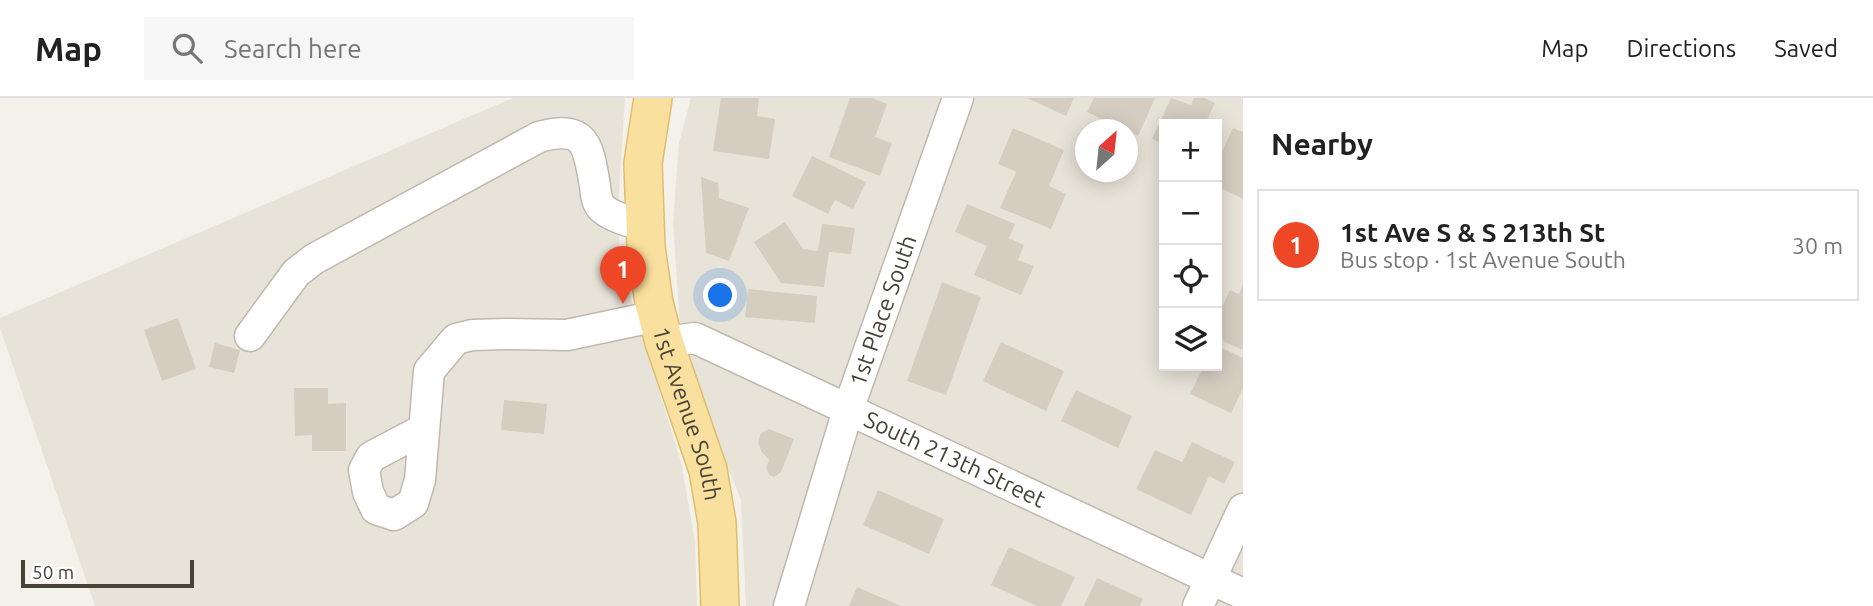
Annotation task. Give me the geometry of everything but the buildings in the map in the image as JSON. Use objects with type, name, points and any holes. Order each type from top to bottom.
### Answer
[{"type":"main road","name":"1st Avenue South","points":[[653,98],[643,163],[646,248],[661,329],[708,470],[717,523],[720,606]]},
{"type":"street","name":"1st Place South","points":[[789,606],[848,410],[958,98]]},
{"type":"street","points":[[250,336],[296,273],[313,259],[539,137],[569,132],[582,141],[590,154],[598,202],[602,209],[646,227]]},
{"type":"street","name":"South 213th Street","points":[[424,429],[429,371],[456,340],[471,335],[567,335],[661,329],[695,338],[1243,594]]},
{"type":"street","points":[[1198,606],[1243,509]]},
{"type":"shaded area","points":[[513,98],[625,98],[618,208],[620,263],[681,462],[695,541],[697,606],[95,606],[0,328],[0,318]]},
{"type":"shaded area","points":[[691,98],[1243,98],[1243,606],[746,606],[741,500],[682,354],[673,223],[679,143]]},
{"type":"place","name":"1st Ave S & S 213th St","points":[[623,304]]}]
